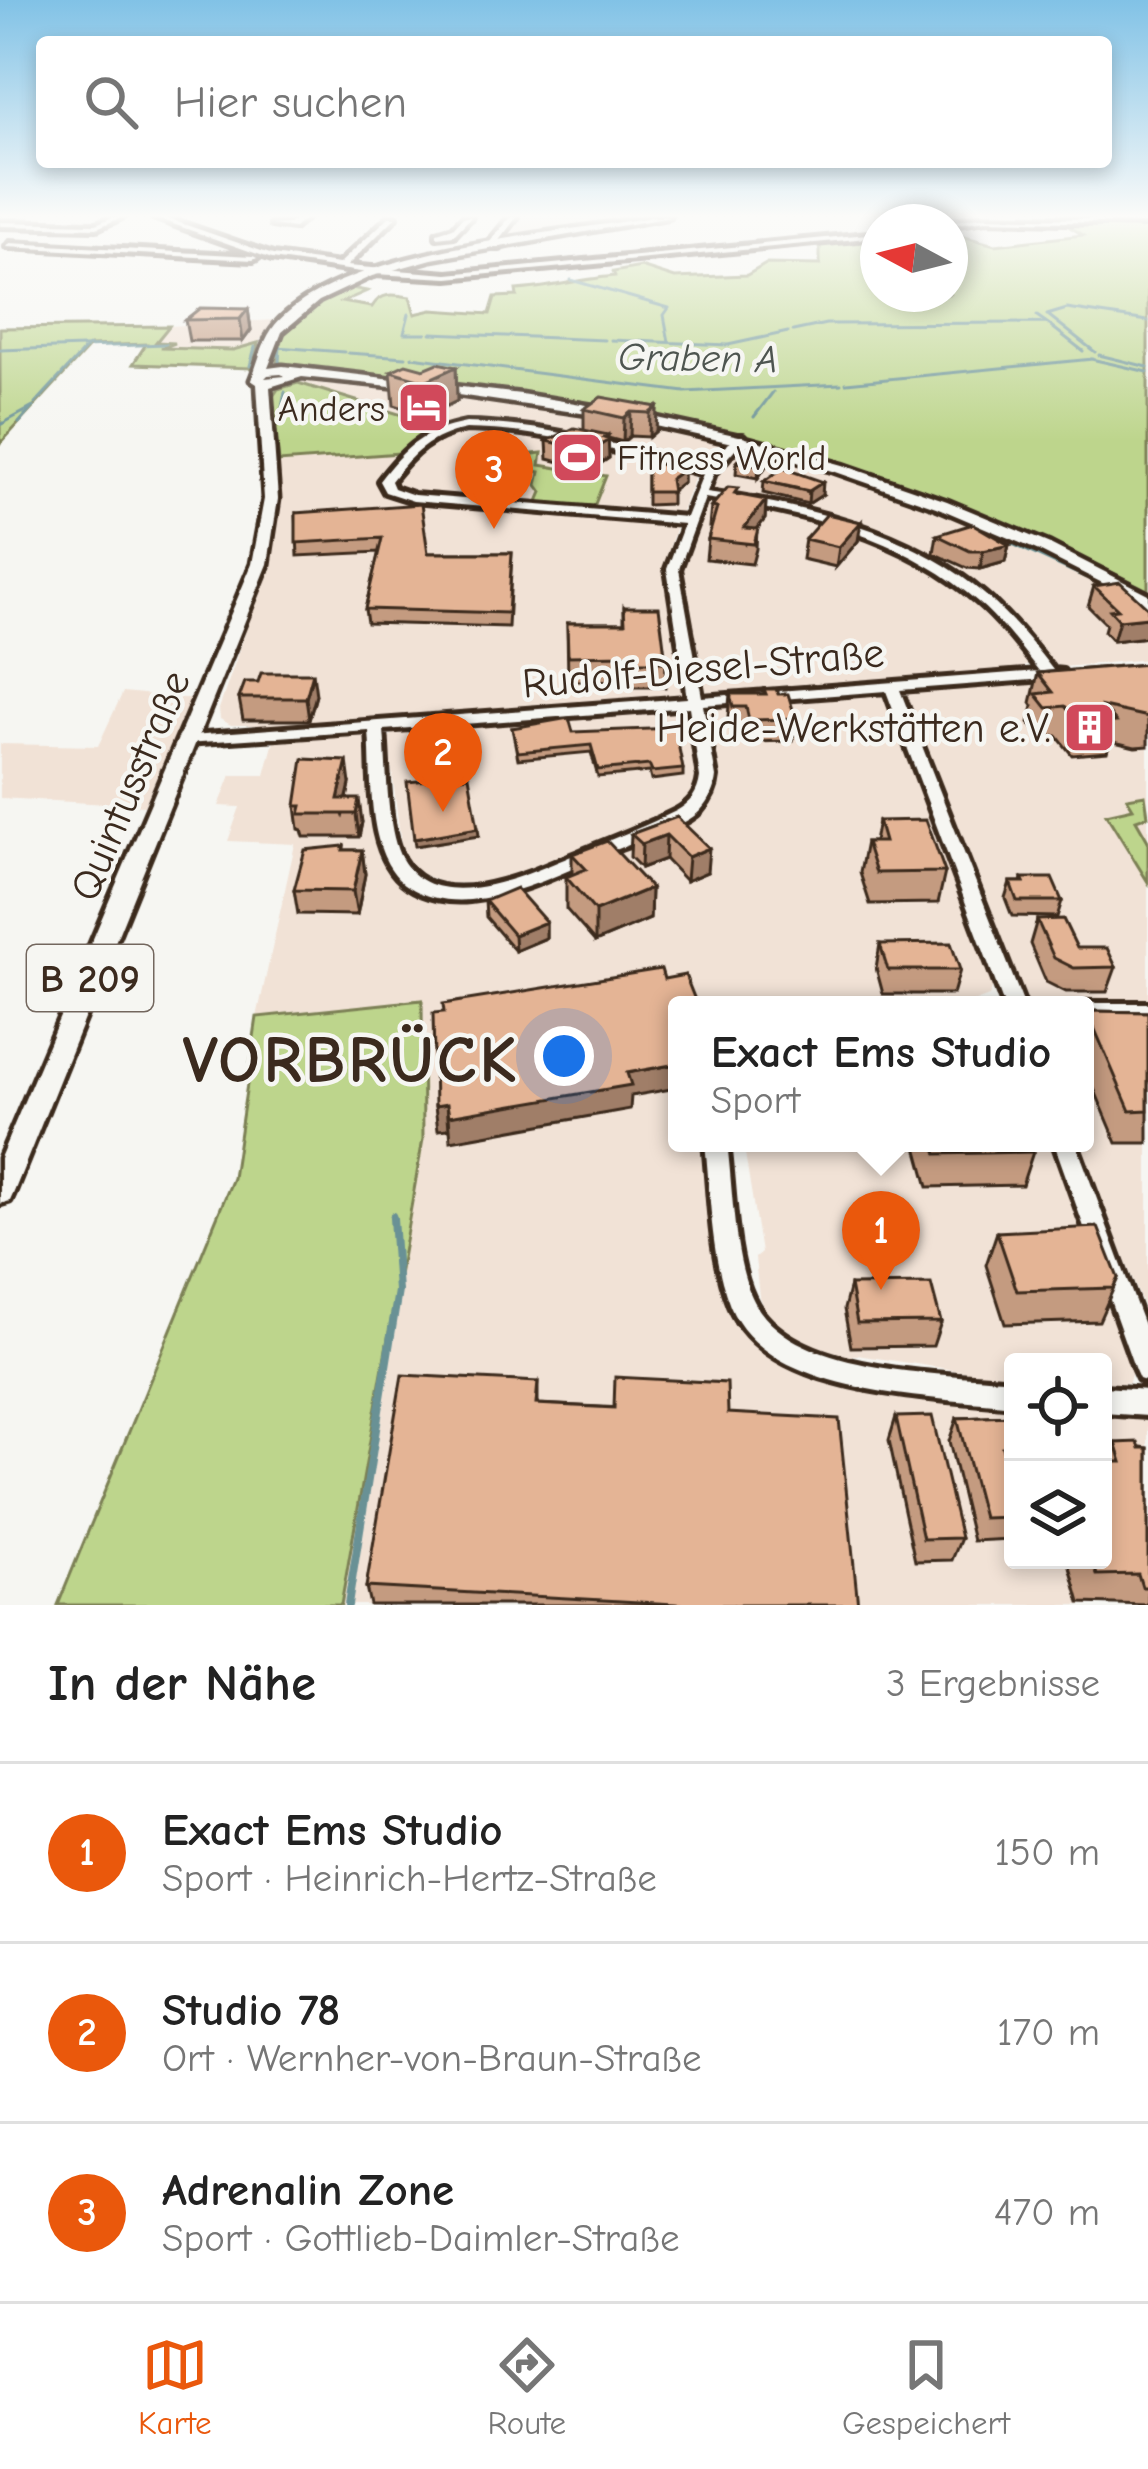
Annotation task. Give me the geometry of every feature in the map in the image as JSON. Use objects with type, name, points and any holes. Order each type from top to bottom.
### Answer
[{"type":"main road","name":"B 209","points":[[277,380],[266,354],[278,330],[325,292]]},
{"type":"main road","points":[[277,380],[327,377],[539,398],[740,437],[953,508],[1148,601]]},
{"type":"main road","name":"Quintusstraße","points":[[0,1192],[246,606],[267,531],[277,380]]},
{"type":"street","points":[[688,521],[413,498],[388,490],[385,481],[431,436],[478,425],[551,436],[710,472]]},
{"type":"street","points":[[376,729],[390,855],[410,878],[429,887],[473,894],[517,884],[694,808],[707,788],[708,777],[673,569],[710,472],[740,437]]},
{"type":"street","points":[[699,494],[837,524],[909,552],[966,585],[1049,675]]},
{"type":"street","name":"Rudolf-Diesel-Straße","points":[[191,740],[1068,674]]},
{"type":"street","points":[[892,688],[1011,996]]},
{"type":"street","points":[[1094,1010],[1148,1010]]},
{"type":"street","points":[[717,1152],[740,1302],[754,1328],[776,1348],[860,1373],[1004,1392]]},
{"type":"street","points":[[1068,1152],[1148,1370]]},
{"type":"street","points":[[1112,1400],[1148,1402]]},
{"type":"shaded area","points":[[275,320],[258,343],[233,350],[159,348],[173,345],[155,342],[169,326]]},
{"type":"shaded area","points":[[298,383],[420,387],[596,413],[723,439],[706,461],[690,463],[487,421],[438,426]]},
{"type":"shaded area","points":[[486,426],[627,453],[689,470],[694,479],[681,512],[671,515],[407,494],[394,488],[393,473],[427,440],[447,429]]},
{"type":"shaded area","points":[[740,444],[930,508],[1096,583],[1148,612],[1148,659],[1063,667],[1048,663],[974,584],[915,551],[767,502],[712,492],[706,485]]},
{"type":"shaded area","points":[[400,453],[376,482],[382,492],[400,498],[668,521],[676,526],[665,562],[684,696],[322,725],[231,725],[220,719],[219,709],[270,560],[279,462]]},
{"type":"shaded area","points":[[712,498],[833,526],[904,554],[959,587],[1004,627],[1029,662],[1023,669],[711,693],[701,689],[680,568],[701,500]]},
{"type":"shaded area","points":[[1148,673],[1148,1318],[1083,1152],[1094,1152],[1094,996],[1021,996],[904,696],[914,690]]},
{"type":"shaded area","points":[[123,692],[194,699],[144,806],[0,798],[0,744],[98,746]]},
{"type":"shaded area","points":[[874,694],[887,698],[995,983],[989,996],[668,996],[668,1152],[714,1152],[751,1337],[780,1362],[843,1379],[1004,1405],[1004,1569],[1112,1569],[1112,1413],[1148,1415],[1148,1605],[341,1605],[423,1139],[422,1001],[257,1017],[295,844],[228,841],[240,807],[219,806],[231,775],[265,775],[274,741],[368,737],[379,859],[396,879],[426,894],[473,900],[514,893],[686,823],[706,805],[717,785],[706,710],[712,705]]},
{"type":"shaded area","points":[[678,710],[689,716],[698,774],[692,795],[675,811],[490,884],[443,883],[417,872],[402,853],[388,738],[393,734]]},
{"type":"shaded area","points":[[744,1152],[1056,1152],[1135,1360],[1129,1382],[1112,1385],[1112,1353],[1004,1353],[1004,1378],[857,1355],[846,1358],[792,1342],[769,1321],[759,1297],[755,1258],[761,1253]]},
{"type":"green space","points":[[337,292],[365,292],[342,302],[372,307],[384,296],[410,297],[415,314],[432,310],[490,314],[495,297],[517,296],[516,292],[860,292],[860,312],[968,312],[968,292],[1148,292],[1148,590],[944,500],[738,436],[526,393],[306,371],[277,362],[277,348],[288,325]]},
{"type":"green space","points":[[169,326],[156,342],[175,343],[161,348],[233,350],[258,343],[252,368],[133,364],[146,344],[90,346],[0,444],[0,328]]},
{"type":"green space","points":[[298,383],[438,426],[400,453],[279,462],[272,398],[278,389]]},
{"type":"green space","points":[[542,453],[540,465],[606,476],[593,509],[537,504],[542,492],[537,485],[540,472],[514,467],[525,455]]},
{"type":"green space","points":[[1145,795],[1148,816],[1136,820],[1148,841],[1148,882],[1106,814],[1133,808],[1127,798]]},
{"type":"green space","points":[[422,1000],[423,1139],[341,1605],[58,1605],[233,1178],[257,1017]]},
{"type":"building","points":[[200,308],[248,309],[240,319],[185,320]]},
{"type":"building","points":[[438,363],[456,367],[425,381],[391,371],[406,364],[424,369]]},
{"type":"building","points":[[601,397],[657,407],[624,418],[584,409]]},
{"type":"building","points":[[574,428],[608,435],[604,438],[609,440],[591,451],[547,441]]},
{"type":"building","points":[[748,447],[769,450],[759,465],[737,462]]},
{"type":"building","points":[[647,461],[683,470],[670,479],[672,492],[647,492]]},
{"type":"building","points":[[783,468],[823,482],[809,491],[764,481]]},
{"type":"building","points":[[728,487],[738,488],[734,494],[766,500],[744,528],[758,529],[754,544],[708,539],[717,508],[711,507]]},
{"type":"building","points":[[421,504],[428,553],[512,553],[508,613],[365,609],[382,538],[296,543],[296,513]]},
{"type":"building","points":[[827,514],[861,522],[839,547],[805,539]]},
{"type":"building","points":[[973,524],[1009,545],[970,551],[937,535]]},
{"type":"building","points":[[1120,582],[1148,608],[1148,617],[1119,620],[1110,610],[1118,609],[1094,586]]},
{"type":"building","points":[[624,607],[659,607],[666,662],[629,662],[628,655],[568,656],[567,623],[625,623]]},
{"type":"building","points":[[1148,664],[1148,717],[1103,707],[1116,722],[1080,725],[1065,706],[1047,708],[1036,694],[1053,692],[1038,673]]},
{"type":"building","points":[[261,673],[313,673],[306,698],[239,698],[245,682],[258,682]]},
{"type":"building","points":[[764,689],[788,694],[796,719],[749,720],[746,707],[733,707],[730,694],[766,694]]},
{"type":"building","points":[[569,718],[573,732],[675,728],[683,769],[652,772],[649,765],[598,770],[591,745],[518,752],[512,728]]},
{"type":"building","points":[[303,759],[347,761],[338,799],[359,799],[356,814],[300,814],[302,806],[296,806]]},
{"type":"building","points":[[469,776],[478,828],[414,839],[407,782]]},
{"type":"building","points":[[677,817],[709,848],[688,857],[666,835],[642,844],[631,834]]},
{"type":"building","points":[[926,820],[945,872],[876,873],[866,842],[884,842],[878,821]]},
{"type":"building","points":[[607,841],[651,888],[595,911],[566,877],[586,869],[572,854]]},
{"type":"building","points":[[344,846],[343,850],[362,850],[353,891],[294,890],[305,850]]},
{"type":"building","points":[[1022,878],[1052,878],[1062,901],[1017,901],[1010,882],[1024,882]]},
{"type":"building","points":[[516,888],[546,922],[514,935],[485,901]]},
{"type":"building","points":[[1063,919],[1077,948],[1107,948],[1116,967],[1074,968],[1054,958],[1037,920]]},
{"type":"building","points":[[951,943],[960,970],[888,970],[880,944]]},
{"type":"building","points":[[661,969],[664,979],[685,975],[693,996],[668,996],[668,1066],[627,1073],[631,1085],[449,1116],[447,1104],[435,1106],[433,1013],[444,1012],[443,1004]]},
{"type":"building","points":[[1094,1011],[1148,1012],[1148,1110],[1130,1111],[1094,1027]]},
{"type":"building","points":[[936,1152],[1033,1152],[937,1154]]},
{"type":"building","points":[[1098,1227],[1118,1278],[1113,1288],[1017,1291],[997,1232]]},
{"type":"building","points":[[931,1284],[941,1322],[857,1323],[850,1285]]},
{"type":"building","points":[[402,1375],[538,1382],[536,1404],[614,1408],[615,1377],[727,1383],[728,1413],[839,1419],[858,1605],[693,1605],[366,1587]]},
{"type":"building","points":[[932,1416],[961,1538],[923,1539],[896,1417]]},
{"type":"building","points":[[1004,1416],[1004,1517],[983,1518],[957,1418]]},
{"type":"building","points":[[1138,1442],[1140,1448],[1148,1448],[1148,1587],[1142,1587],[1138,1574],[1097,1575],[1095,1569],[1112,1569],[1112,1462],[1122,1462],[1116,1443]]},
{"type":"waterway","points":[[613,292],[669,308],[664,315],[669,342]]},
{"type":"waterway","points":[[1047,315],[1067,309],[1148,321]]},
{"type":"waterway","points":[[409,314],[404,333],[426,333]]},
{"type":"waterway","points":[[1048,315],[1095,352]]},
{"type":"waterway","points":[[1037,316],[1047,323]]},
{"type":"waterway","points":[[793,331],[826,324],[1047,323]]},
{"type":"waterway","points":[[1047,323],[1083,351]]},
{"type":"waterway","points":[[611,340],[728,345],[788,332]]},
{"type":"waterway","points":[[431,333],[605,340]]},
{"type":"waterway","name":"Graben A","points":[[87,347],[166,344]]},
{"type":"waterway","name":"Graben A","points":[[0,350],[87,347]]},
{"type":"waterway","points":[[35,404],[87,347]]},
{"type":"waterway","points":[[250,366],[255,347]]},
{"type":"waterway","name":"Graben A","points":[[280,347],[344,352]]},
{"type":"waterway","points":[[280,347],[279,363],[291,367]]},
{"type":"waterway","name":"Graben A","points":[[348,353],[406,357]]},
{"type":"waterway","name":"Graben A","points":[[1099,355],[1148,367]]},
{"type":"waterway","name":"Graben A","points":[[412,357],[685,392],[841,384]]},
{"type":"waterway","name":"Graben A","points":[[846,383],[1092,359]]},
{"type":"waterway","points":[[1092,359],[1148,372]]},
{"type":"waterway","points":[[324,382],[378,385]]},
{"type":"waterway","points":[[280,418],[285,392]]},
{"type":"waterway","points":[[754,417],[773,392]]},
{"type":"waterway","points":[[0,425],[33,407]]},
{"type":"waterway","points":[[19,423],[31,409]]},
{"type":"waterway","points":[[806,463],[945,513],[1084,577]]},
{"type":"waterway","points":[[933,494],[1024,533]]},
{"type":"waterway","points":[[1067,553],[1148,594]]},
{"type":"waterway","points":[[393,1215],[394,1221]]},
{"type":"waterway","points":[[348,1605],[398,1291],[393,1218]]},
{"type":"place","name":"Anders","points":[[424,408]]},
{"type":"place","name":"Fitness World","points":[[578,457]]},
{"type":"place","name":"Adrenalin Zone","points":[[494,529]]},
{"type":"place","name":"Heide-Werkstätten e.V.","points":[[1090,727]]},
{"type":"place","name":"Studio 78","points":[[443,812]]},
{"type":"place","name":"Exact Ems Studio","points":[[881,1290]]},
{"type":"district","name":"VORBRÜCK","points":[[351,1059]]}]
